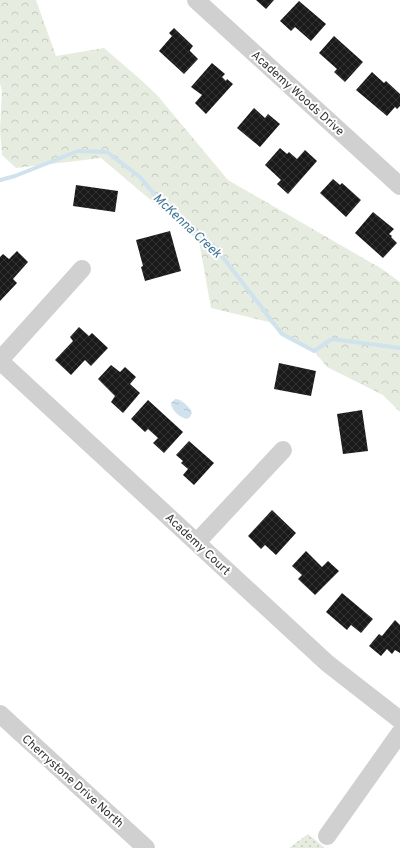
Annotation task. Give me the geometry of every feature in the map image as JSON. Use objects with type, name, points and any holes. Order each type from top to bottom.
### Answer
[{"type":"street","name":"Academy Woods Drive","points":[[196,0],[400,186]]},
{"type":"street","points":[[0,361],[82,269]]},
{"type":"street","name":"Academy Court","points":[[0,361],[327,663],[400,720]]},
{"type":"street","points":[[196,542],[283,450]]},
{"type":"street","name":"Cherrystone Drive North","points":[[0,714],[146,848]]},
{"type":"street","points":[[327,836],[400,733]]},
{"type":"green space","points":[[0,0],[36,0],[56,56],[104,48],[157,95],[228,180],[382,269],[400,282],[400,412],[383,395],[327,367],[314,351],[282,334],[269,322],[211,308],[199,241],[101,158],[16,168],[2,155],[0,129],[2,92],[0,83]]},
{"type":"green space","points":[[308,834],[325,848],[289,848]]},
{"type":"water","points":[[175,399],[182,402],[189,408],[192,413],[190,417],[187,419],[184,418],[174,411],[171,403]]},
{"type":"building","points":[[256,0],[274,0],[266,9]]},
{"type":"building","points":[[299,1],[326,24],[311,41],[295,27],[291,31],[280,21]]},
{"type":"building","points":[[174,28],[193,46],[190,51],[198,59],[184,74],[159,51],[172,36],[169,33]]},
{"type":"building","points":[[334,36],[363,62],[345,82],[334,72],[337,69],[319,53]]},
{"type":"building","points":[[212,63],[225,74],[222,77],[226,81],[227,79],[233,84],[206,114],[195,103],[202,95],[191,87]]},
{"type":"building","points":[[372,72],[384,83],[386,81],[400,94],[400,106],[397,109],[395,107],[387,116],[356,90]]},
{"type":"building","points":[[254,108],[265,118],[268,114],[280,124],[260,147],[237,128]]},
{"type":"building","points":[[280,148],[287,154],[289,152],[297,159],[305,150],[317,161],[288,194],[277,184],[281,180],[265,165]]},
{"type":"building","points":[[333,179],[340,185],[342,183],[361,200],[346,217],[320,193]]},
{"type":"building","points":[[76,185],[118,191],[115,212],[73,206]]},
{"type":"building","points":[[373,212],[394,229],[389,234],[397,243],[383,258],[355,233]]},
{"type":"building","points":[[170,231],[181,271],[145,281],[141,267],[143,266],[136,240]]},
{"type":"building","points":[[17,251],[28,262],[13,279],[17,283],[0,301],[0,257],[3,254],[9,259]]},
{"type":"building","points":[[79,327],[89,336],[92,333],[108,348],[91,366],[85,360],[71,375],[55,360],[73,341],[70,337]]},
{"type":"building","points":[[279,363],[316,371],[311,396],[274,389]]},
{"type":"building","points":[[111,365],[120,372],[125,367],[136,377],[130,384],[140,393],[123,413],[111,402],[115,396],[98,379]]},
{"type":"building","points":[[148,400],[183,432],[164,453],[153,443],[158,438],[148,429],[145,432],[131,419]]},
{"type":"building","points":[[362,410],[368,451],[343,454],[337,414]]},
{"type":"building","points":[[189,441],[214,463],[194,485],[183,475],[188,469],[181,463],[183,461],[176,455]]},
{"type":"building","points":[[272,510],[296,533],[276,555],[265,545],[261,549],[248,536]]},
{"type":"building","points":[[306,551],[322,567],[328,561],[339,571],[315,595],[298,579],[302,575],[292,566]]},
{"type":"building","points":[[342,593],[373,619],[361,633],[351,625],[347,630],[326,612]]},
{"type":"building","points":[[395,620],[400,625],[400,653],[395,650],[392,654],[387,649],[381,656],[369,646],[379,634],[382,636]]},
{"type":"waterway","name":"McKenna Creek","points":[[0,180],[15,176],[78,151],[107,152],[140,177],[164,206],[215,247],[282,334],[314,351],[332,339],[400,348]]}]
